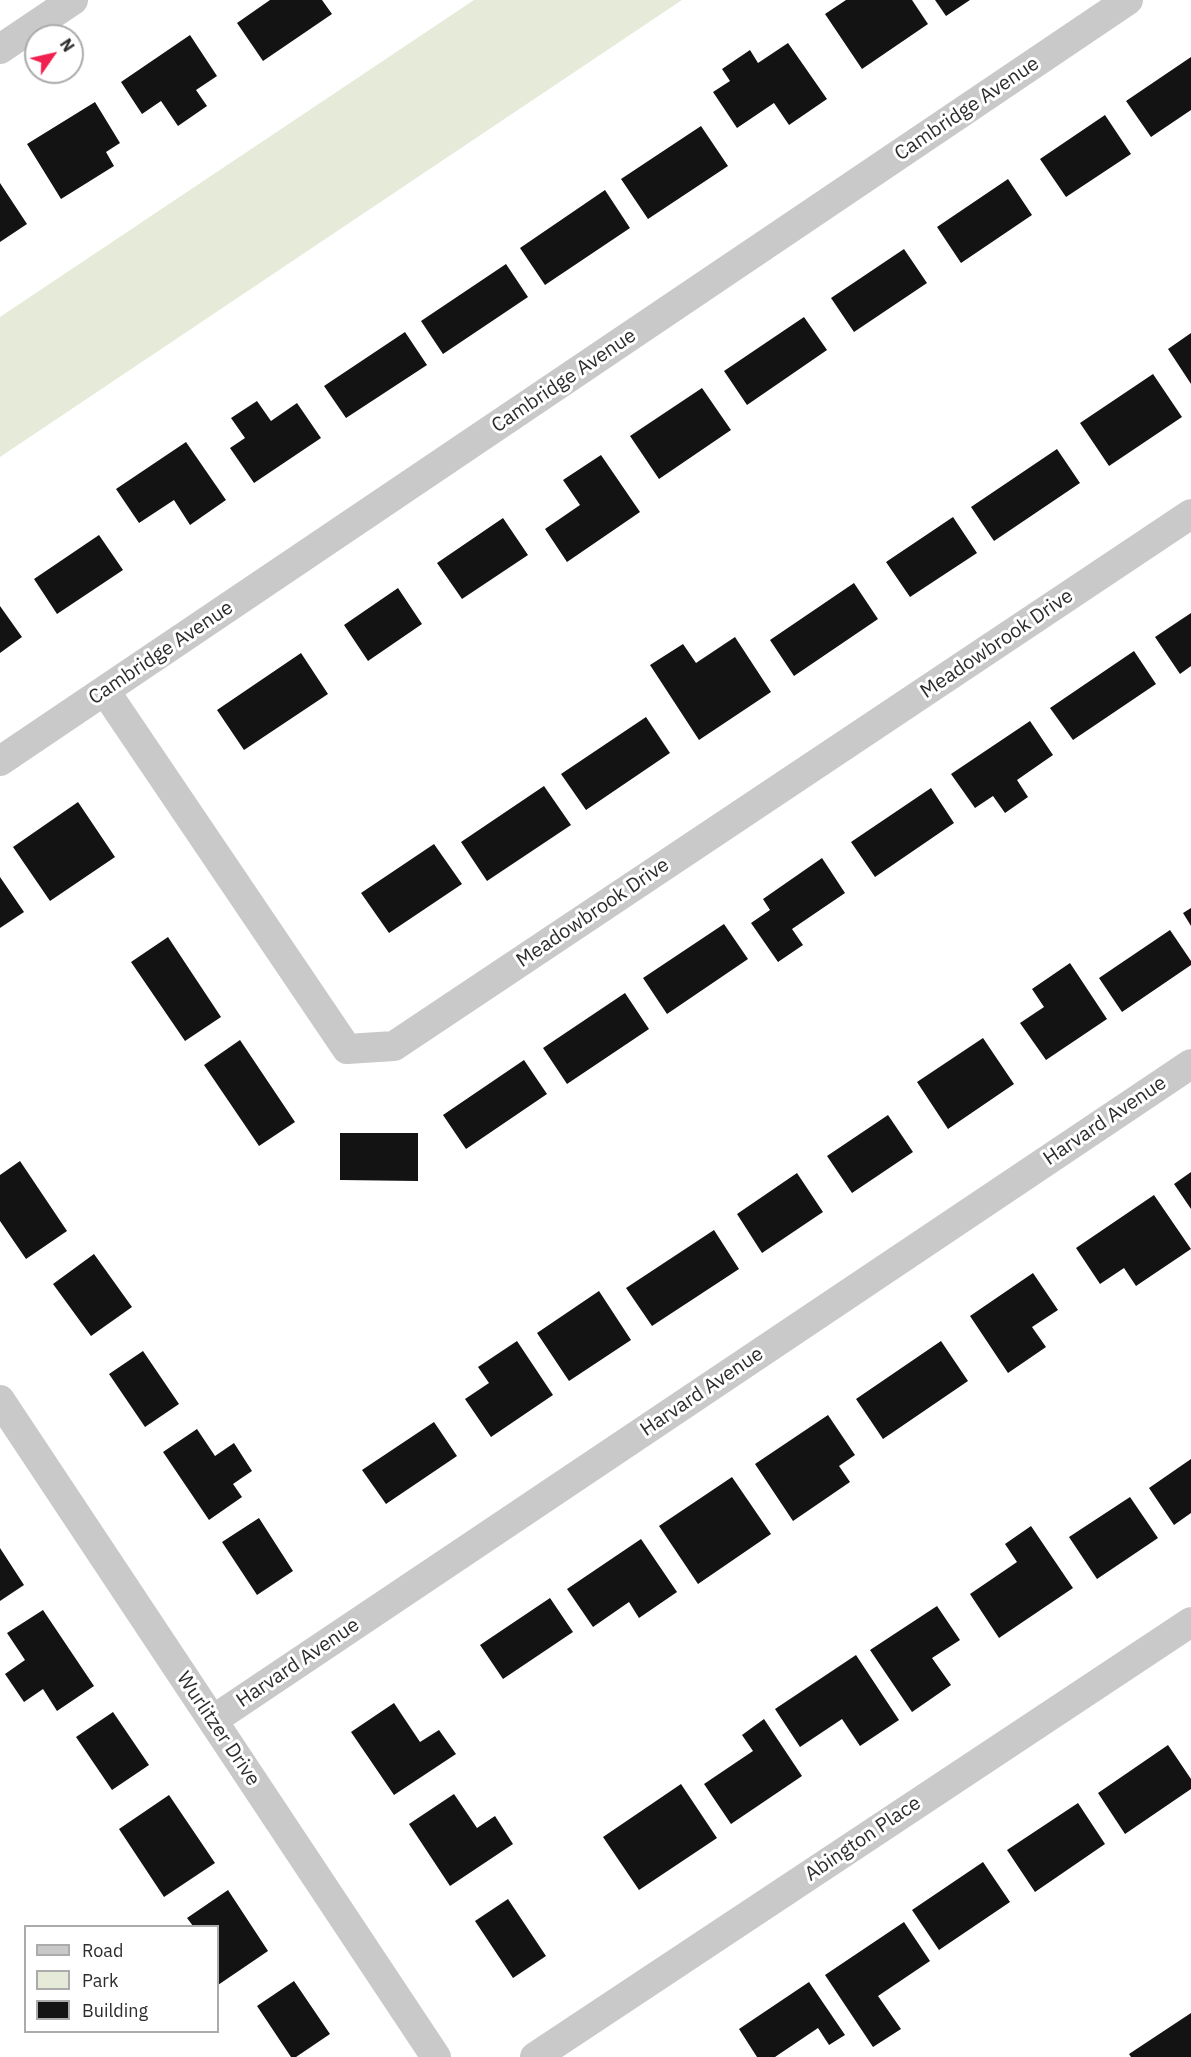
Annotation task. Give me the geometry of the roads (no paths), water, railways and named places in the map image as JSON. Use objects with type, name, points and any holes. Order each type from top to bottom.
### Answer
[{"type":"street","points":[[0,49],[73,0]]},
{"type":"street","name":"Cambridge Avenue","points":[[0,761],[1128,0]]},
{"type":"street","name":"Meadowbrook Drive","points":[[105,691],[347,1049],[394,1046],[1191,514]]},
{"type":"street","name":"Harvard Avenue","points":[[213,1720],[1191,1064]]},
{"type":"street","name":"Wurlitzer Drive","points":[[0,1400],[436,2057]]},
{"type":"street","name":"Abington Place","points":[[536,2057],[1191,1622]]}]
